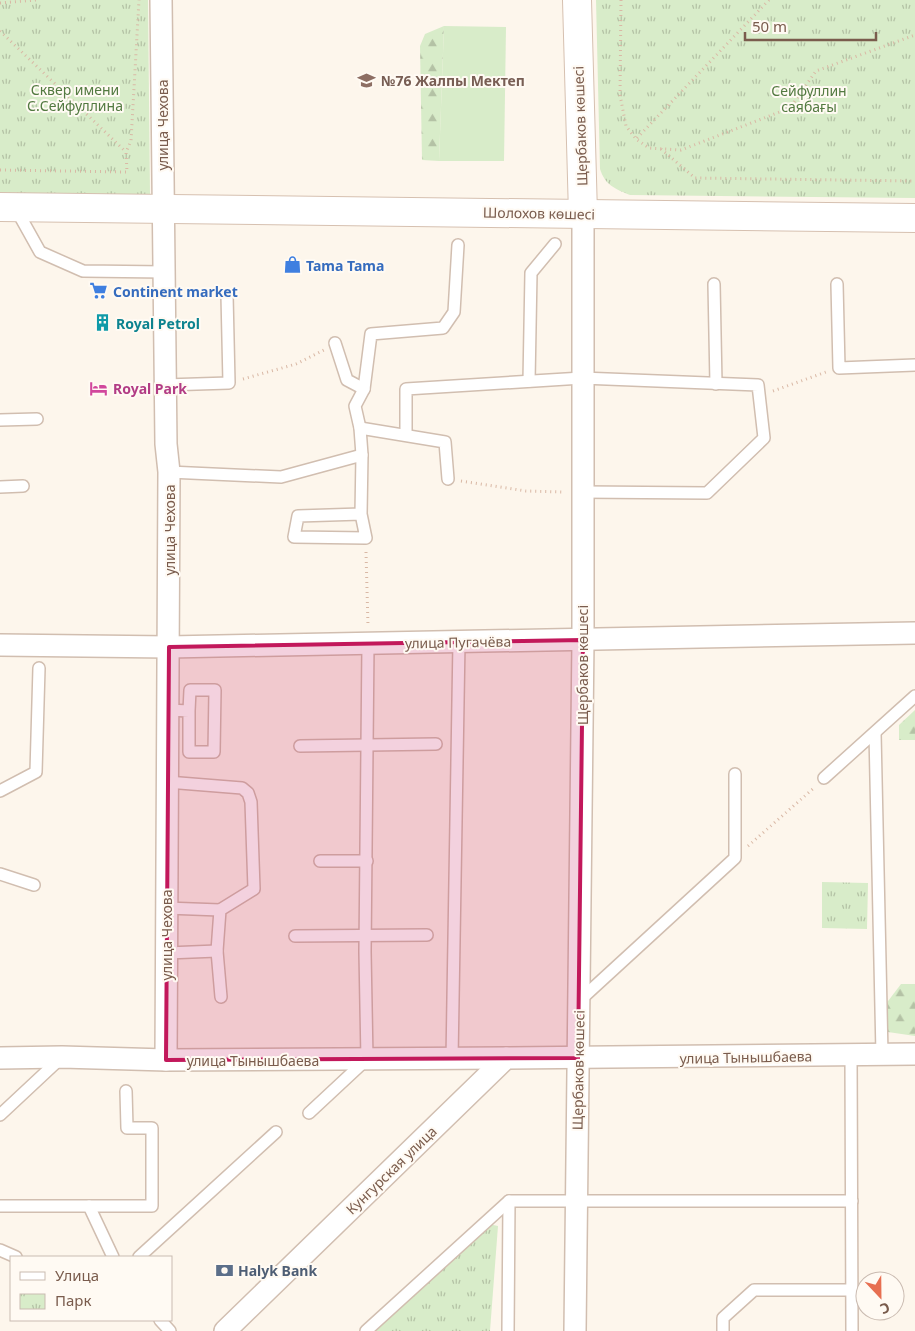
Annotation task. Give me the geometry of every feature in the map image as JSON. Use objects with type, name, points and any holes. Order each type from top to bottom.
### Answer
[{"type":"main road","name":"Щербаков көшесі","points":[[576,0],[582,214]]},
{"type":"main road","name":"Шолохов көшесі","points":[[7,207],[915,218]]},
{"type":"street","name":"улица Чехова","points":[[161,0],[166,444],[170,472],[166,1060]]},
{"type":"street","name":"Щербаков көшесі","points":[[575,1331],[582,640],[582,214]]},
{"type":"street","name":"улица Пугачёва","points":[[0,645],[169,647],[915,633]]},
{"type":"street","name":"улица Тынышбаева","points":[[578,1058],[915,1054]]},
{"type":"street","name":"улица Тынышбаева","points":[[0,1058],[62,1057],[166,1060],[506,1058]]},
{"type":"street","points":[[506,1058],[578,1058]]},
{"type":"street","name":"Кунгурская улица","points":[[225,1331],[506,1058]]},
{"type":"lane","points":[[7,207],[40,252],[84,271],[165,272]]},
{"type":"lane","points":[[362,514],[298,516],[294,537],[366,538],[362,514],[360,428],[355,406],[364,389],[372,334],[443,328],[454,312],[458,244]]},
{"type":"lane","points":[[529,381],[531,273],[555,244]]},
{"type":"lane","points":[[714,284],[716,384]]},
{"type":"lane","points":[[837,284],[839,368],[915,365]]},
{"type":"lane","points":[[165,384],[229,383],[227,295]]},
{"type":"lane","points":[[335,343],[347,380],[364,389]]},
{"type":"lane","points":[[406,435],[406,389],[582,378],[758,385],[764,438],[707,493],[582,492]]},
{"type":"lane","points":[[0,420],[37,419]]},
{"type":"lane","points":[[360,428],[445,442],[448,479]]},
{"type":"lane","points":[[170,472],[281,477],[362,454]]},
{"type":"lane","points":[[0,486],[23,486]]},
{"type":"lane","points":[[452,1059],[459,642]]},
{"type":"lane","points":[[309,1113],[367,1059],[365,935],[368,644]]},
{"type":"lane","points":[[0,791],[36,772],[39,668]]},
{"type":"lane","points":[[190,690],[215,690],[214,752],[189,752],[189,711],[190,690]]},
{"type":"lane","points":[[824,778],[915,696]]},
{"type":"lane","points":[[168,710],[189,711]]},
{"type":"lane","points":[[875,733],[882,1054]]},
{"type":"lane","points":[[300,746],[436,744]]},
{"type":"lane","points":[[579,1001],[735,858],[735,774]]},
{"type":"lane","points":[[166,908],[220,910],[254,889],[250,797],[245,790],[167,782]]},
{"type":"lane","points":[[320,861],[367,861]]},
{"type":"lane","points":[[0,874],[34,885]]},
{"type":"lane","points":[[220,910],[217,951],[221,997]]},
{"type":"lane","points":[[295,936],[427,935]]},
{"type":"lane","points":[[166,953],[217,951]]},
{"type":"lane","points":[[851,1056],[852,1331]]},
{"type":"lane","points":[[0,1115],[62,1057]]},
{"type":"lane","points":[[0,1206],[152,1206],[152,1128],[127,1128],[126,1091]]},
{"type":"lane","points":[[140,1256],[276,1132]]},
{"type":"lane","points":[[366,1331],[509,1201],[852,1201]]},
{"type":"lane","points":[[508,1331],[509,1201]]},
{"type":"lane","points":[[89,1206],[113,1256]]},
{"type":"lane","points":[[0,1250],[14,1256]]},
{"type":"lane","points":[[723,1331],[723,1318],[754,1290],[852,1290]]},
{"type":"lane","points":[[161,1321],[170,1331]]},
{"type":"path","points":[[0,3],[36,0]]},
{"type":"path","points":[[0,170],[127,172],[126,152],[131,141],[139,0]]},
{"type":"path","points":[[620,0],[620,95],[626,126],[636,139],[649,148],[682,150],[790,108],[816,71],[915,34]]},
{"type":"path","points":[[636,139],[769,0]]},
{"type":"path","points":[[0,31],[126,152]]},
{"type":"path","points":[[661,148],[695,178],[915,181]]},
{"type":"path","points":[[229,383],[296,364],[335,343]]},
{"type":"path","points":[[758,385],[775,391],[839,368]]},
{"type":"path","points":[[448,479],[526,491],[582,492]]},
{"type":"path","points":[[366,538],[368,644]]},
{"type":"path","points":[[735,858],[824,778]]},
{"type":"highlighted area","points":[[583,640],[578,1058],[166,1060],[169,647]]},
{"type":"green space","name":"Сквер имени С.Сейфуллина","points":[[0,0],[148,0],[150,195],[0,193]]},
{"type":"green space","name":"Сейфуллин саябағы","points":[[596,0],[915,0],[915,198],[630,195],[615,188],[608,183],[600,169]]},
{"type":"green space","points":[[444,26],[439,161],[422,160],[420,46],[425,34]]},
{"type":"green space","points":[[444,26],[506,27],[504,161],[439,161]]},
{"type":"green space","points":[[915,710],[915,740],[899,740],[899,725]]},
{"type":"green space","points":[[822,882],[868,883],[867,929],[822,928]]},
{"type":"green space","points":[[901,984],[915,984],[915,1036],[888,1032],[882,1009]]},
{"type":"green space","points":[[484,1223],[498,1226],[490,1331],[366,1331]]},
{"type":"place","name":"№76 Жалпы Мектеп","points":[[367,80]]},
{"type":"place","name":"Tama Tama","points":[[292,265]]},
{"type":"place","name":"Continent market","points":[[99,291]]},
{"type":"place","name":"Royal Petrol","points":[[102,323]]},
{"type":"place","name":"Royal Park","points":[[99,388]]},
{"type":"place","name":"Halyk Bank","points":[[224,1270]]}]
